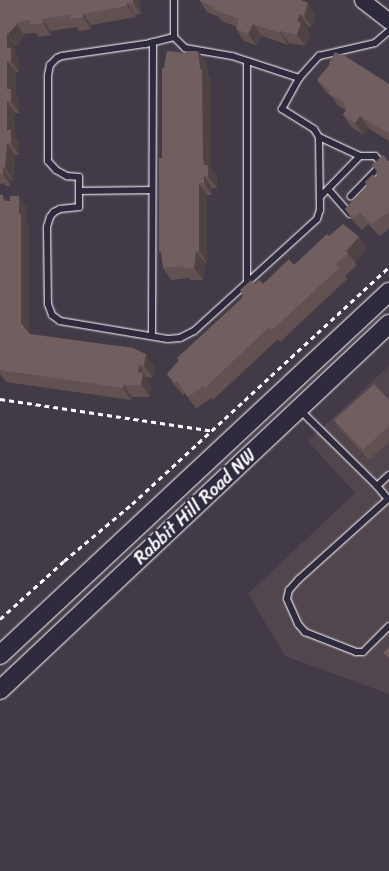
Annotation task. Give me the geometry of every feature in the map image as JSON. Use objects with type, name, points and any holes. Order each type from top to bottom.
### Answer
[{"type":"main road","name":"Rabbit Hill Road NW","points":[[0,655],[389,292]]},
{"type":"main road","name":"Rabbit Hill Road NW","points":[[0,690],[389,324]]},
{"type":"street","points":[[362,0],[389,21]]},
{"type":"lane","points":[[174,0],[174,37],[178,43],[194,51],[219,52],[299,78]]},
{"type":"lane","points":[[174,37],[62,56],[50,65],[48,75],[47,156],[51,166],[56,170],[67,176],[79,177],[80,191],[79,208],[60,209],[54,212],[48,222],[48,304],[52,315],[65,323],[174,339],[187,335],[317,219],[320,215],[319,137],[314,129],[282,109],[299,78],[319,56],[375,43],[389,31]]},
{"type":"lane","points":[[152,42],[152,336]]},
{"type":"lane","points":[[247,61],[247,282]]},
{"type":"lane","points":[[319,137],[360,156],[375,156],[382,164],[351,196]]},
{"type":"lane","points":[[320,197],[360,156]]},
{"type":"lane","points":[[328,189],[353,217]]},
{"type":"lane","points":[[80,191],[152,190]]},
{"type":"lane","points":[[299,409],[388,499],[299,579],[289,590],[287,598],[298,624],[305,632],[356,652],[363,652],[389,626]]},
{"type":"lane","points":[[377,486],[389,475]]},
{"type":"path","points":[[0,619],[213,431],[389,268]]},
{"type":"path","points":[[0,399],[213,431]]},
{"type":"shaded area","points":[[389,366],[389,694],[285,656],[248,594],[355,493],[308,441]]},
{"type":"building","points":[[0,0],[133,0],[133,3],[127,3],[127,6],[83,14],[83,17],[71,19],[70,15],[42,19],[43,23],[30,25],[30,20],[15,23],[17,24],[7,33],[7,48],[11,48],[11,61],[7,61],[7,89],[11,89],[11,101],[7,101],[7,130],[11,130],[11,143],[7,143],[3,174],[0,174]]},
{"type":"building","points":[[199,0],[301,0],[308,3],[304,16],[300,14],[297,21],[301,23],[297,35],[280,31],[280,33],[253,24],[248,34],[236,29],[239,19],[213,9],[214,7]]},
{"type":"building","points":[[167,51],[186,53],[186,51],[198,51],[200,69],[202,69],[203,159],[204,165],[208,165],[208,176],[204,176],[204,183],[199,183],[199,251],[196,251],[194,268],[183,268],[183,266],[163,268],[161,251],[159,251],[159,158],[162,158],[162,68],[164,68]]},
{"type":"building","points":[[335,52],[342,54],[389,84],[389,133],[360,116],[355,123],[343,115],[347,108],[343,105],[345,103],[329,93],[330,91],[317,80],[330,64]]},
{"type":"building","points":[[383,155],[389,161],[389,212],[371,224],[360,212],[353,218],[345,209],[368,185],[365,182],[373,174],[376,178],[378,176],[375,173],[378,171],[372,165]]},
{"type":"building","points":[[0,195],[3,195],[3,201],[10,201],[10,196],[19,196],[19,214],[21,214],[21,323],[30,334],[133,348],[146,354],[144,366],[139,365],[138,372],[143,373],[141,385],[123,385],[123,388],[0,370]]},
{"type":"building","points":[[343,224],[359,237],[346,251],[348,253],[336,264],[339,268],[272,330],[269,327],[205,388],[203,386],[188,397],[177,381],[175,383],[167,374],[179,360],[177,358],[242,298],[243,294],[240,290],[251,280],[255,284],[259,280],[263,284],[289,259],[294,265],[327,234],[329,236]]},
{"type":"building","points":[[374,384],[389,400],[389,426],[363,450],[334,420]]},
{"type":"building","points":[[389,647],[389,658],[383,653]]}]
